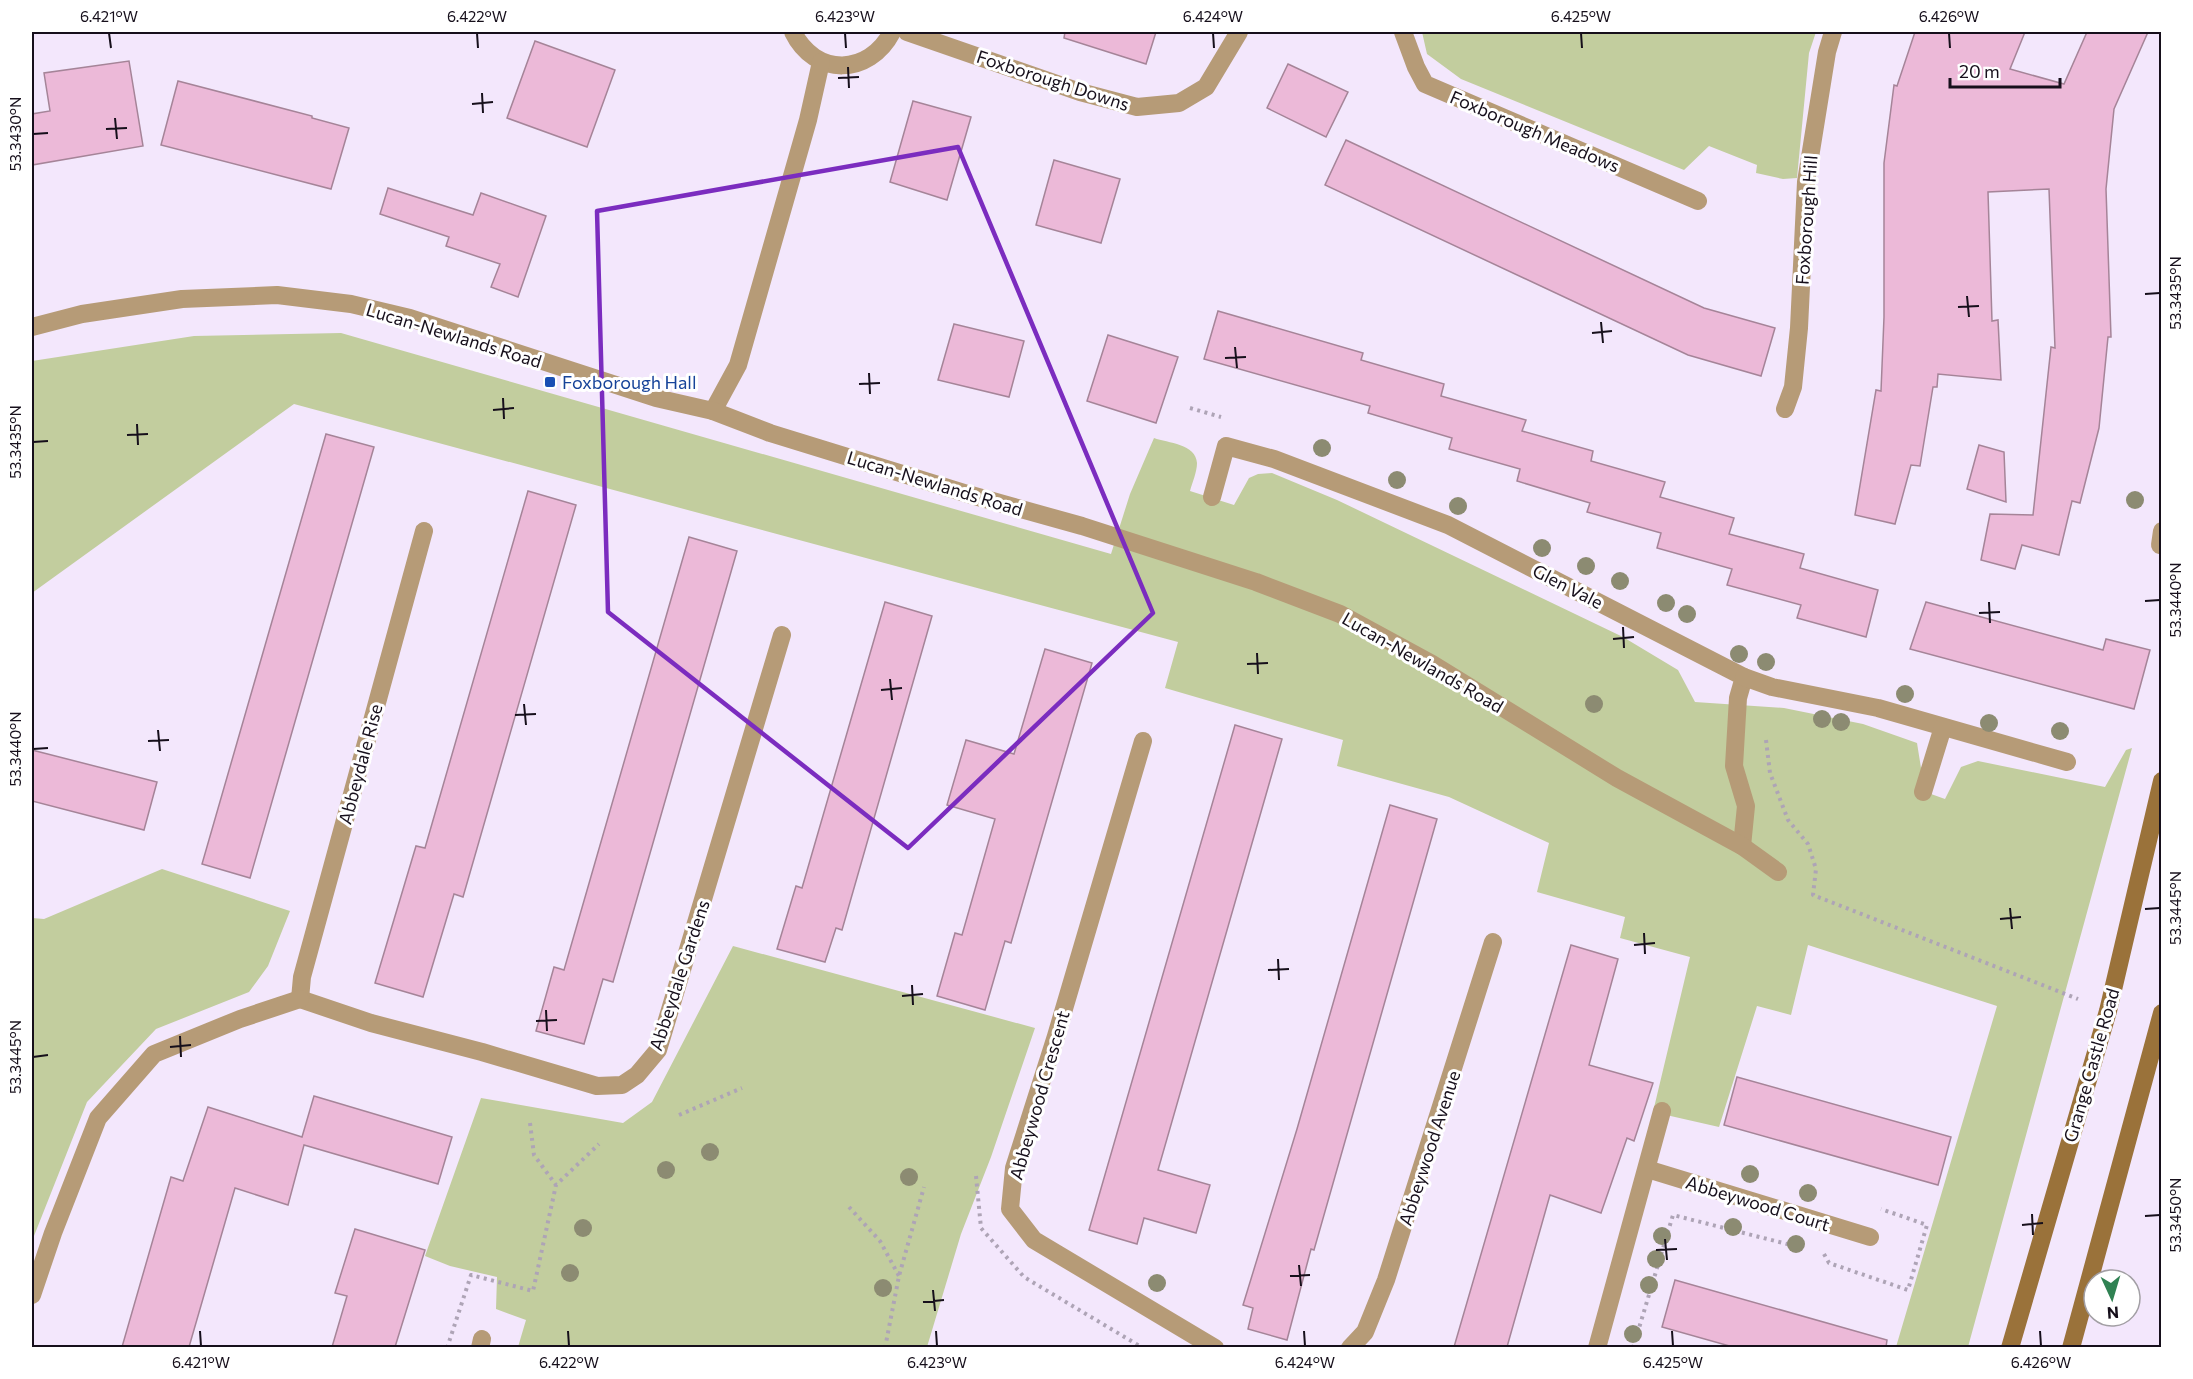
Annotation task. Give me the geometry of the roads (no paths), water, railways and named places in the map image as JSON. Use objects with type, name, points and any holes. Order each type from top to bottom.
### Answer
[{"type":"main road","name":"Grange Castle Road","points":[[2010,1347],[2108,1011],[2162,781]]},
{"type":"main road","points":[[2071,1347],[2162,1013]]},
{"type":"street","points":[[793,32],[798,43],[821,62],[842,66],[858,63],[873,56],[885,44],[892,32]]},
{"type":"street","name":"Foxborough Downs","points":[[908,32],[1080,92],[1137,107],[1179,104],[1206,87],[1239,32]]},
{"type":"street","name":"Foxborough Meadows","points":[[1403,32],[1425,84],[1698,201]]},
{"type":"street","name":"Foxborough Hill","points":[[1785,409],[1793,387],[1796,363],[1806,182],[1827,52],[1833,32]]},
{"type":"street","points":[[713,411],[738,365],[808,120],[821,62]]},
{"type":"street","name":"Lucan-Newlands Road","points":[[32,327],[82,314],[182,298],[277,295],[351,304],[411,318],[656,398],[713,411],[770,433],[971,495],[1082,526],[1256,582],[1340,614],[1432,664],[1617,778],[1742,846],[1778,872]]},
{"type":"street","name":"Glen Vale","points":[[1212,497],[1226,446],[1274,459],[1448,525],[1744,677],[1772,687],[1878,708],[2067,762]]},
{"type":"street","name":"Abbeydale Rise","points":[[300,999],[305,965],[424,531]]},
{"type":"street","name":"Abbeydale Gardens","points":[[300,999],[372,1023],[597,1086],[622,1085],[630,1080],[658,1050],[782,635]]},
{"type":"street","points":[[1742,846],[1746,806],[1734,766],[1738,698],[1744,677]]},
{"type":"street","points":[[1923,792],[1943,728]]},
{"type":"street","name":"Abbeywood Crescent","points":[[1143,741],[1056,1036],[1014,1168],[1010,1209],[1034,1240],[1215,1347]]},
{"type":"street","name":"Abbeywood Avenue","points":[[1350,1347],[1365,1332],[1386,1280],[1493,942]]},
{"type":"street","points":[[32,1295],[53,1233],[98,1118],[154,1054],[240,1019],[300,999]]},
{"type":"street","points":[[1597,1347],[1662,1111]]},
{"type":"street","name":"Abbeywood Court","points":[[1647,1169],[1870,1237]]},
{"type":"place","name":"Foxborough Hall","points":[[550,382]]}]
